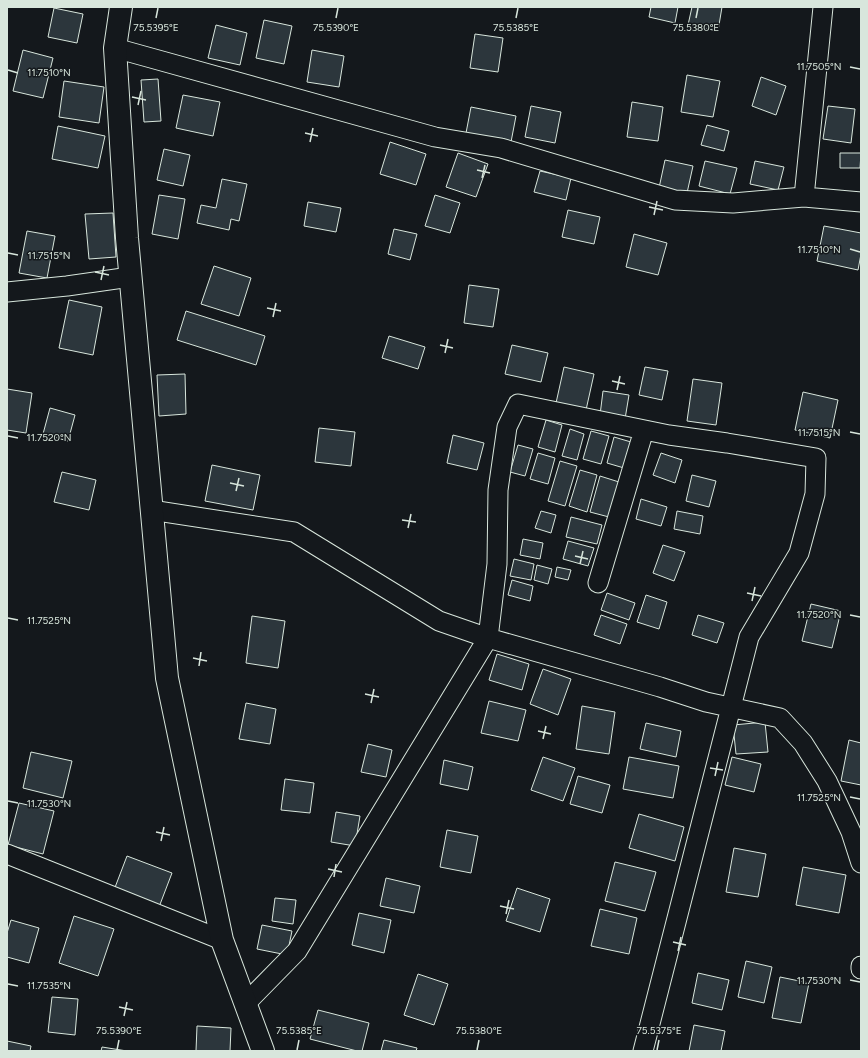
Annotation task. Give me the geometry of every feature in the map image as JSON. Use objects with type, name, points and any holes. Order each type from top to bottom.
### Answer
[{"type":"main road","points":[[121,7],[115,48],[130,277],[167,678],[222,940],[263,1051]]},
{"type":"street","points":[[804,197],[823,7]]},
{"type":"street","points":[[115,48],[435,137],[501,148],[675,200],[733,203],[804,197],[861,202]]},
{"type":"street","points":[[7,292],[67,286],[130,277]]},
{"type":"street","points":[[246,1004],[297,952],[488,638],[497,564],[498,490],[507,427],[518,404],[669,435],[727,442],[816,458],[815,494],[799,553],[749,637],[643,1051]]},
{"type":"street","points":[[598,583],[644,430]]},
{"type":"street","points":[[152,510],[294,532],[439,621],[488,638],[730,708],[780,718],[803,743],[827,781],[851,832],[861,863]]},
{"type":"street","points":[[7,854],[222,940]]},
{"type":"building","points":[[651,7],[678,7],[675,23],[649,17]]},
{"type":"building","points":[[692,7],[722,7],[718,31],[688,25]]},
{"type":"building","points":[[54,8],[83,14],[77,43],[48,37]]},
{"type":"building","points":[[264,20],[292,26],[284,64],[256,58]]},
{"type":"building","points":[[216,25],[247,33],[240,65],[208,58]]},
{"type":"building","points":[[475,34],[503,38],[498,72],[470,68]]},
{"type":"building","points":[[23,50],[53,58],[43,98],[13,91]]},
{"type":"building","points":[[312,50],[344,56],[339,87],[307,82]]},
{"type":"building","points":[[687,75],[720,81],[713,117],[681,112]]},
{"type":"building","points":[[761,77],[786,86],[776,115],[752,106]]},
{"type":"building","points":[[158,79],[161,121],[144,122],[141,80]]},
{"type":"building","points":[[64,81],[104,87],[99,123],[59,117]]},
{"type":"building","points":[[183,95],[220,102],[213,136],[176,128]]},
{"type":"building","points":[[632,102],[663,107],[658,141],[627,137]]},
{"type":"building","points":[[531,106],[561,112],[555,143],[525,137]]},
{"type":"building","points":[[828,106],[855,109],[851,143],[823,139]]},
{"type":"building","points":[[471,107],[516,116],[511,142],[466,133]]},
{"type":"building","points":[[707,125],[729,131],[724,151],[701,145]]},
{"type":"building","points":[[58,126],[105,136],[98,168],[52,159]]},
{"type":"building","points":[[390,142],[426,154],[416,185],[380,174]]},
{"type":"building","points":[[164,149],[190,155],[183,186],[157,180]]},
{"type":"building","points":[[458,153],[488,164],[476,197],[446,187]]},
{"type":"building","points":[[840,153],[861,153],[860,168],[840,168]]},
{"type":"building","points":[[665,160],[693,166],[687,193],[659,188]]},
{"type":"building","points":[[705,161],[737,168],[730,194],[699,186]]},
{"type":"building","points":[[755,161],[784,167],[778,190],[750,184]]},
{"type":"building","points":[[540,171],[571,178],[566,200],[534,192]]},
{"type":"building","points":[[222,179],[247,184],[239,221],[231,219],[229,230],[197,223],[201,205],[216,208]]},
{"type":"building","points":[[159,195],[185,199],[178,239],[152,234]]},
{"type":"building","points":[[435,195],[460,203],[450,233],[425,226]]},
{"type":"building","points":[[308,202],[341,208],[336,232],[304,226]]},
{"type":"building","points":[[568,210],[600,217],[594,244],[562,237]]},
{"type":"building","points":[[113,213],[116,257],[89,259],[85,214]]},
{"type":"building","points":[[824,226],[861,233],[861,254],[858,270],[817,261]]},
{"type":"building","points":[[394,229],[417,234],[410,260],[388,254]]},
{"type":"building","points":[[27,231],[55,236],[47,278],[19,273]]},
{"type":"building","points":[[634,234],[667,243],[658,275],[626,267]]},
{"type":"building","points":[[214,266],[251,278],[239,316],[201,304]]},
{"type":"building","points":[[469,285],[499,289],[493,327],[464,323]]},
{"type":"building","points":[[69,300],[102,307],[93,355],[59,348]]},
{"type":"building","points":[[186,311],[265,336],[256,365],[177,340]]},
{"type":"building","points":[[389,336],[425,347],[418,369],[382,358]]},
{"type":"building","points":[[512,345],[548,353],[541,382],[505,374]]},
{"type":"building","points":[[564,367],[594,374],[586,410],[556,403]]},
{"type":"building","points":[[645,367],[668,371],[662,400],[639,395]]},
{"type":"building","points":[[185,374],[186,414],[159,416],[157,375]]},
{"type":"building","points":[[693,379],[722,383],[716,425],[687,421]]},
{"type":"building","points":[[7,389],[32,393],[26,433],[7,430]]},
{"type":"building","points":[[603,391],[629,395],[625,419],[600,415]]},
{"type":"building","points":[[803,392],[838,400],[830,438],[795,430]]},
{"type":"building","points":[[50,408],[75,415],[68,441],[43,434]]},
{"type":"building","points":[[546,420],[562,425],[555,452],[538,447]]},
{"type":"building","points":[[319,428],[355,432],[351,466],[315,462]]},
{"type":"building","points":[[570,429],[584,434],[577,460],[562,456]]},
{"type":"building","points":[[591,431],[609,436],[601,464],[583,459]]},
{"type":"building","points":[[453,435],[484,443],[477,470],[447,463]]},
{"type":"building","points":[[614,437],[631,442],[624,468],[607,463]]},
{"type":"building","points":[[518,445],[533,449],[525,476],[510,472]]},
{"type":"building","points":[[538,453],[555,458],[548,484],[530,479]]},
{"type":"building","points":[[661,453],[682,460],[675,483],[653,475]]},
{"type":"building","points":[[560,461],[577,466],[565,506],[548,501]]},
{"type":"building","points":[[212,465],[260,475],[253,510],[205,501]]},
{"type":"building","points":[[580,470],[597,475],[587,512],[569,506]]},
{"type":"building","points":[[62,472],[96,480],[89,510],[54,502]]},
{"type":"building","points":[[692,475],[716,481],[709,507],[686,501]]},
{"type":"building","points":[[600,476],[619,482],[609,517],[590,512]]},
{"type":"building","points":[[641,499],[667,507],[661,526],[636,519]]},
{"type":"building","points":[[541,511],[556,515],[551,533],[535,528]]},
{"type":"building","points":[[677,511],[703,516],[700,534],[674,529]]},
{"type":"building","points":[[571,517],[602,525],[597,544],[566,537]]},
{"type":"building","points":[[523,539],[543,543],[540,559],[520,555]]},
{"type":"building","points":[[568,541],[594,548],[588,566],[563,559]]},
{"type":"building","points":[[663,545],[685,552],[674,581],[653,573]]},
{"type":"building","points":[[514,559],[534,564],[531,580],[510,576]]},
{"type":"building","points":[[537,565],[552,569],[548,584],[534,580]]},
{"type":"building","points":[[557,567],[571,570],[568,580],[555,577]]},
{"type":"building","points":[[512,580],[533,586],[530,601],[508,595]]},
{"type":"building","points":[[607,593],[635,603],[629,620],[601,610]]},
{"type":"building","points":[[646,595],[667,602],[659,629],[637,622]]},
{"type":"building","points":[[811,604],[841,611],[832,648],[802,641]]},
{"type":"building","points":[[601,615],[627,624],[620,644],[594,635]]},
{"type":"building","points":[[698,615],[724,623],[717,643],[692,635]]},
{"type":"building","points":[[252,616],[285,621],[278,668],[246,663]]},
{"type":"building","points":[[497,654],[529,664],[522,690],[489,680]]},
{"type":"building","points":[[543,669],[571,679],[558,715],[530,704]]},
{"type":"building","points":[[489,701],[526,710],[518,741],[481,733]]},
{"type":"building","points":[[246,703],[276,709],[270,744],[239,739]]},
{"type":"building","points":[[582,706],[615,712],[609,754],[576,749]]},
{"type":"building","points":[[765,722],[768,752],[736,754],[733,725]]},
{"type":"building","points":[[646,723],[681,731],[676,757],[640,749]]},
{"type":"building","points":[[849,740],[861,743],[861,785],[841,781]]},
{"type":"building","points":[[368,744],[392,750],[386,777],[361,772]]},
{"type":"building","points":[[31,752],[72,761],[63,798],[23,788]]},
{"type":"building","points":[[543,757],[575,768],[563,801],[531,790]]},
{"type":"building","points":[[629,757],[679,766],[673,798],[623,789]]},
{"type":"building","points":[[732,757],[761,764],[754,792],[725,785]]},
{"type":"building","points":[[444,760],[473,767],[468,790],[440,784]]},
{"type":"building","points":[[578,776],[610,785],[602,813],[570,804]]},
{"type":"building","points":[[285,779],[314,783],[310,813],[281,810]]},
{"type":"building","points":[[19,803],[54,811],[43,854],[8,845]]},
{"type":"building","points":[[336,812],[360,816],[355,846],[331,842]]},
{"type":"building","points":[[639,814],[684,827],[675,861],[629,848]]},
{"type":"building","points":[[447,830],[478,836],[471,873],[440,867]]},
{"type":"building","points":[[734,848],[766,854],[758,897],[726,892]]},
{"type":"building","points":[[127,856],[172,873],[159,907],[114,890]]},
{"type":"building","points":[[615,862],[656,872],[645,911],[605,901]]},
{"type":"building","points":[[803,867],[846,875],[839,913],[796,905]]},
{"type":"building","points":[[386,878],[420,886],[414,913],[380,906]]},
{"type":"building","points":[[517,888],[550,899],[540,932],[506,921]]},
{"type":"building","points":[[275,898],[296,900],[293,924],[272,921]]},
{"type":"building","points":[[600,909],[637,918],[629,954],[591,946]]},
{"type":"building","points":[[359,913],[391,920],[384,953],[352,945]]},
{"type":"building","points":[[74,916],[114,929],[98,976],[59,963]]},
{"type":"building","points":[[11,920],[39,928],[29,963],[7,957],[7,933]]},
{"type":"building","points":[[262,925],[292,931],[287,955],[257,949]]},
{"type":"building","points":[[746,961],[772,967],[764,1003],[738,997]]},
{"type":"building","points":[[698,973],[729,980],[722,1010],[692,1003]]},
{"type":"building","points":[[418,974],[448,984],[434,1025],[404,1015]]},
{"type":"building","points":[[780,977],[809,983],[801,1023],[772,1018]]},
{"type":"building","points":[[52,997],[78,999],[75,1035],[48,1032]]},
{"type":"building","points":[[318,1010],[369,1023],[362,1051],[310,1039]]},
{"type":"building","points":[[694,1025],[725,1031],[721,1051],[689,1051]]},
{"type":"building","points":[[197,1026],[231,1028],[230,1051],[196,1051]]},
{"type":"building","points":[[384,1040],[417,1048],[416,1051],[381,1051]]},
{"type":"building","points":[[7,1041],[31,1046],[30,1051],[7,1051]]},
{"type":"building","points":[[102,1047],[127,1051],[101,1051]]}]
